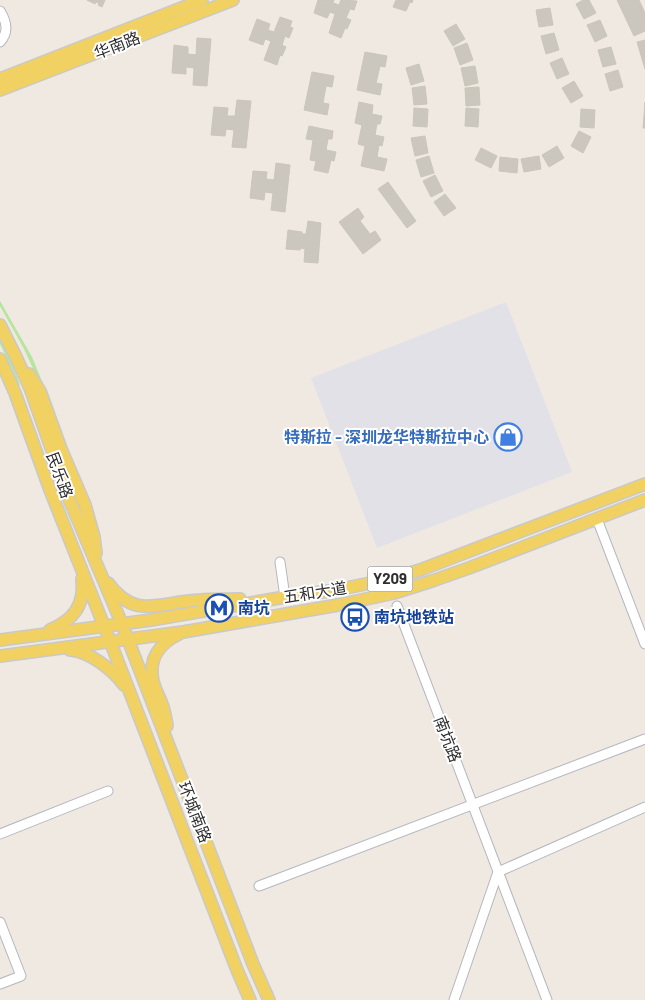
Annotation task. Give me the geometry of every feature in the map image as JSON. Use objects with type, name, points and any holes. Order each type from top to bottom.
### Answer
[{"type":"main road","name":"华南路","points":[[0,79],[202,0]]},
{"type":"main road","name":"华南路","points":[[0,90],[233,0]]},
{"type":"main road","name":"民乐路","points":[[0,325],[30,388],[69,499],[122,624]]},
{"type":"main road","points":[[16,357],[40,391],[61,449],[72,464],[94,536],[99,570],[121,597],[128,602],[144,607],[203,600],[285,597]]},
{"type":"main road","name":"民乐路","points":[[0,359],[15,393],[50,490],[104,626]]},
{"type":"main road","name":"五和大道","points":[[0,640],[122,624],[336,590],[390,579],[420,570],[645,484]]},
{"type":"main road","name":"五和大道","points":[[0,656],[183,632],[338,605],[394,593],[432,581],[645,500]]},
{"type":"main road","points":[[34,636],[58,627],[72,617],[78,609],[83,593],[81,568]]},
{"type":"main road","name":"环城南路","points":[[122,624],[253,964],[269,1000]]},
{"type":"main road","name":"环城南路","points":[[104,626],[250,1000]]},
{"type":"main road","points":[[154,754],[170,748],[164,708],[153,681],[152,668],[160,646],[170,638],[183,632]]},
{"type":"main road","points":[[58,649],[74,650],[110,669],[132,697]]},
{"type":"street","points":[[0,11],[5,18],[6,33],[0,42]]},
{"type":"street","points":[[597,519],[645,644]]},
{"type":"street","points":[[280,562],[285,597]]},
{"type":"street","name":"南坑路","points":[[397,606],[547,1000]]},
{"type":"street","points":[[259,886],[645,739]]},
{"type":"street","points":[[0,834],[108,791]]},
{"type":"street","points":[[454,1000],[498,872],[645,807]]},
{"type":"street","points":[[0,922],[21,976],[0,984]]},
{"type":"shaded area","points":[[506,302],[572,472],[377,548],[311,378]]},
{"type":"green space","points":[[0,301],[32,357],[49,398],[43,390],[24,349],[0,306]]},
{"type":"green space","points":[[0,340],[10,358],[20,385],[18,386],[0,344]]},
{"type":"building","points":[[87,0],[105,0],[102,7],[98,5],[99,3],[96,2],[95,4]]},
{"type":"building","points":[[318,0],[334,0],[333,3],[339,5],[341,0],[357,1],[354,10],[350,9],[346,18],[351,20],[341,38],[329,33],[335,14],[330,12],[327,18],[314,13]]},
{"type":"building","points":[[396,0],[413,0],[406,11],[393,7]]},
{"type":"building","points":[[583,0],[589,0],[596,13],[584,19],[576,4]]},
{"type":"building","points":[[617,0],[639,0],[645,13],[645,31],[634,36]]},
{"type":"building","points":[[550,8],[553,25],[539,27],[536,10]]},
{"type":"building","points":[[280,17],[292,21],[290,27],[293,28],[289,38],[285,36],[282,45],[286,47],[282,56],[280,55],[277,65],[264,60],[271,41],[265,39],[263,45],[249,40],[257,19],[270,24],[268,30],[274,32]]},
{"type":"building","points":[[600,20],[607,36],[595,42],[587,25]]},
{"type":"building","points":[[456,24],[465,39],[453,46],[444,31]]},
{"type":"building","points":[[554,33],[559,50],[546,54],[541,36]]},
{"type":"building","points":[[197,38],[211,39],[207,86],[193,85],[194,68],[186,67],[186,74],[172,73],[174,45],[188,47],[188,54],[196,55]]},
{"type":"building","points":[[645,40],[645,69],[637,42]]},
{"type":"building","points":[[467,43],[473,60],[460,65],[454,48]]},
{"type":"building","points":[[611,47],[616,64],[603,67],[598,50]]},
{"type":"building","points":[[365,52],[387,56],[385,67],[380,66],[376,83],[382,84],[380,95],[357,90]]},
{"type":"building","points":[[562,58],[569,74],[557,79],[550,63]]},
{"type":"building","points":[[419,64],[424,81],[411,85],[406,68]]},
{"type":"building","points":[[475,66],[478,83],[465,86],[461,68]]},
{"type":"building","points":[[618,70],[623,87],[610,91],[605,74]]},
{"type":"building","points":[[312,72],[334,76],[332,87],[326,86],[323,103],[329,104],[327,115],[304,110]]},
{"type":"building","points":[[574,81],[583,96],[571,103],[562,88]]},
{"type":"building","points":[[425,86],[427,104],[414,105],[412,88]]},
{"type":"building","points":[[479,87],[480,105],[466,106],[465,88]]},
{"type":"building","points":[[237,100],[251,101],[246,148],[232,147],[234,130],[226,129],[225,136],[211,135],[214,107],[228,108],[227,116],[235,116]]},
{"type":"building","points":[[359,102],[373,105],[372,114],[382,116],[380,124],[377,124],[375,135],[384,137],[382,146],[379,145],[377,157],[387,159],[384,171],[361,166],[365,146],[358,144],[362,125],[355,123]]},
{"type":"building","points":[[645,102],[645,128],[643,128]]},
{"type":"building","points":[[414,108],[428,109],[427,127],[413,126]]},
{"type":"building","points":[[466,108],[479,109],[478,127],[465,126]]},
{"type":"building","points":[[581,109],[595,110],[594,128],[580,127]]},
{"type":"building","points":[[309,126],[333,131],[332,139],[328,139],[326,150],[336,152],[334,161],[331,160],[328,173],[314,170],[316,161],[310,160],[313,140],[306,139]]},
{"type":"building","points":[[579,131],[591,137],[583,153],[571,146]]},
{"type":"building","points":[[425,136],[428,153],[415,156],[411,138]]},
{"type":"building","points":[[557,146],[564,158],[549,167],[542,155]]},
{"type":"building","points":[[481,148],[497,156],[491,168],[475,160]]},
{"type":"building","points":[[429,156],[434,173],[421,177],[416,160]]},
{"type":"building","points":[[539,156],[541,169],[524,172],[521,159]]},
{"type":"building","points":[[500,157],[518,159],[517,173],[499,171]]},
{"type":"building","points":[[276,163],[290,165],[285,212],[271,210],[273,193],[265,192],[264,200],[250,198],[253,171],[267,172],[266,179],[274,180]]},
{"type":"building","points":[[435,175],[443,191],[431,197],[423,181]]},
{"type":"building","points":[[388,182],[416,221],[407,228],[378,189]]},
{"type":"building","points":[[445,194],[456,208],[444,216],[434,202]]},
{"type":"building","points":[[358,208],[364,217],[360,221],[370,234],[375,231],[381,240],[363,254],[339,222]]},
{"type":"building","points":[[308,221],[321,223],[318,263],[304,262],[305,249],[286,249],[288,230],[306,234]]},
{"type":"place","name":"特斯拉 - 深圳龙华特斯拉中心","points":[[508,437]]},
{"type":"place","name":"南坑","points":[[219,608]]},
{"type":"place","name":"南坑地铁站","points":[[355,617]]}]
